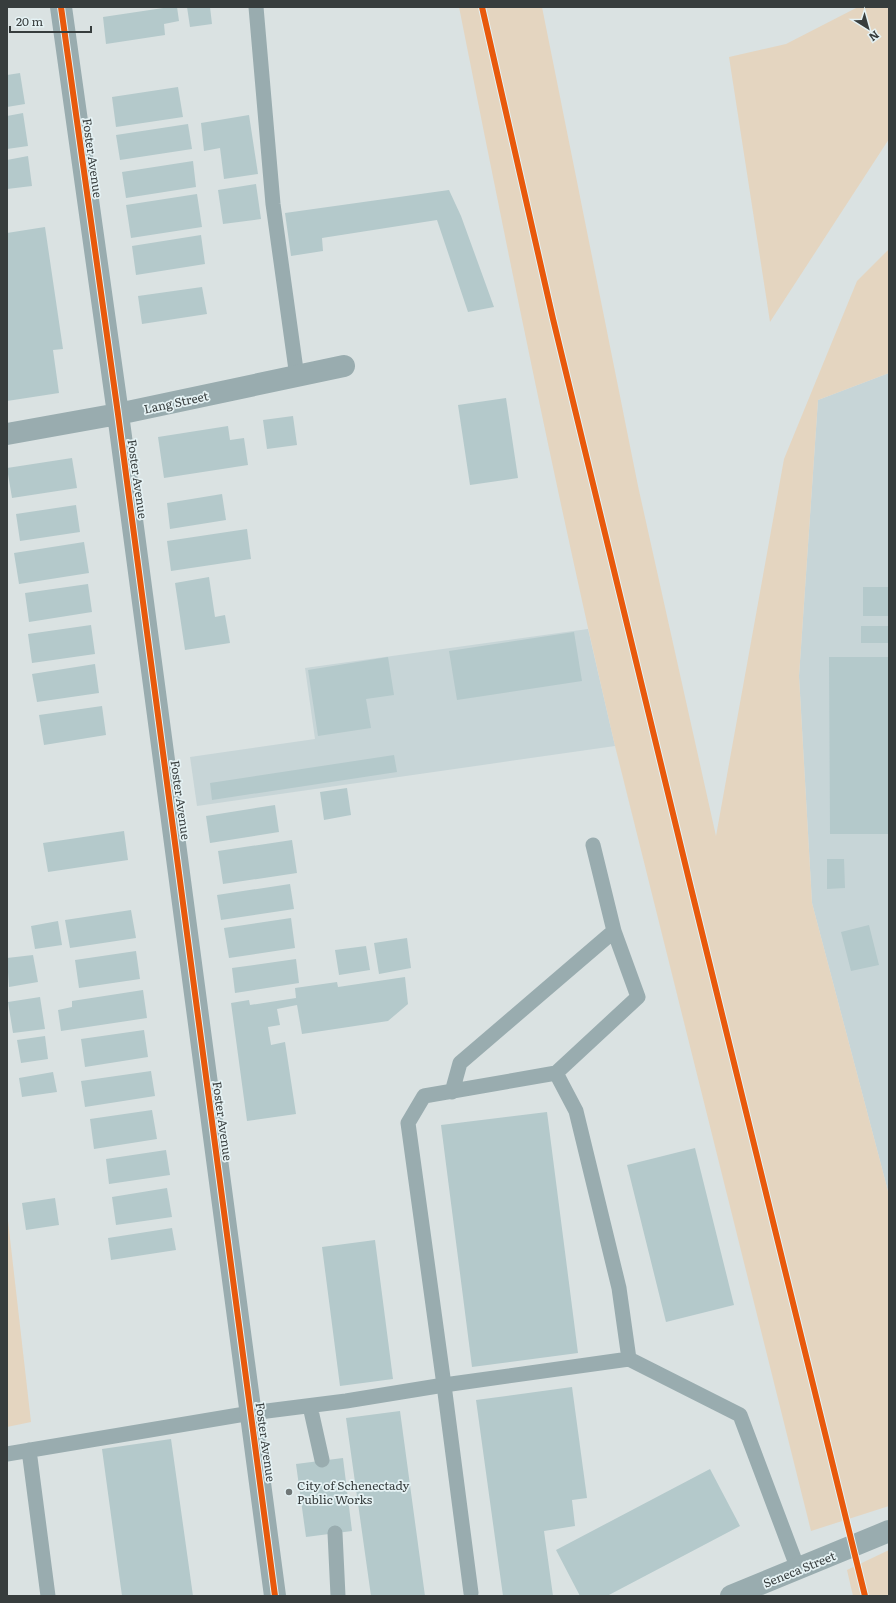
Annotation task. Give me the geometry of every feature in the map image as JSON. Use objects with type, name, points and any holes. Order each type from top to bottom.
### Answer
[{"type":"street","name":"Foster Avenue","points":[[61,7],[118,414],[275,1596]]},
{"type":"street","name":"Lang Street","points":[[7,434],[118,414],[344,366]]},
{"type":"street","name":"Seneca Street","points":[[730,1596],[889,1531]]},
{"type":"lane","points":[[256,7],[273,204],[297,377]]},
{"type":"lane","points":[[472,1593],[408,1124],[424,1096],[556,1073],[638,997],[614,931],[593,846]]},
{"type":"lane","points":[[452,1092],[460,1063],[614,931]]},
{"type":"lane","points":[[556,1073],[576,1111],[619,1288],[629,1359]]},
{"type":"lane","points":[[7,1454],[251,1413],[346,1401],[444,1385],[629,1359],[740,1415],[798,1569]]},
{"type":"lane","points":[[310,1406],[322,1460]]},
{"type":"lane","points":[[29,1450],[48,1596]]},
{"type":"lane","points":[[334,1533],[338,1596]]},
{"type":"shaded area","points":[[459,7],[542,7],[638,486],[716,836],[784,459],[857,281],[889,249],[889,373],[818,400],[799,676],[812,903],[889,1195],[889,1506],[811,1531],[615,746],[573,562]]},
{"type":"shaded area","points":[[858,7],[889,7],[889,139],[770,322],[729,57],[786,44]]},
{"type":"shaded area","points":[[889,373],[889,1195],[812,903],[799,676],[818,400]]},
{"type":"shaded area","points":[[588,629],[615,746],[197,806],[190,757],[315,739],[305,668]]},
{"type":"shaded area","points":[[7,1212],[31,1422],[7,1427]]},
{"type":"shaded area","points":[[889,1550],[889,1596],[853,1596],[847,1570]]},
{"type":"building","points":[[177,7],[179,21],[164,24],[165,35],[106,44],[103,17]]},
{"type":"building","points":[[187,7],[210,7],[212,24],[190,27]]},
{"type":"building","points":[[20,73],[25,104],[7,107],[7,75]]},
{"type":"building","points":[[178,87],[183,117],[116,127],[112,97]]},
{"type":"building","points":[[23,113],[28,146],[7,149],[7,116]]},
{"type":"building","points":[[249,115],[258,174],[224,179],[220,148],[204,151],[201,123]]},
{"type":"building","points":[[188,124],[192,149],[120,160],[116,135]]},
{"type":"building","points":[[28,156],[32,186],[7,189],[7,160]]},
{"type":"building","points":[[193,161],[196,187],[126,198],[122,172]]},
{"type":"building","points":[[256,184],[261,219],[223,224],[218,190]]},
{"type":"building","points":[[449,190],[461,216],[494,307],[468,312],[437,220],[322,238],[323,251],[291,256],[285,213]]},
{"type":"building","points":[[197,194],[202,227],[131,238],[126,205]]},
{"type":"building","points":[[45,227],[63,349],[53,350],[59,393],[7,401],[7,233]]},
{"type":"building","points":[[201,235],[205,264],[136,275],[132,246]]},
{"type":"building","points":[[202,287],[207,314],[142,324],[138,296]]},
{"type":"building","points":[[506,398],[518,478],[470,485],[458,405]]},
{"type":"building","points":[[293,416],[297,445],[267,449],[263,420]]},
{"type":"building","points":[[228,426],[230,440],[244,438],[248,465],[164,478],[158,437]]},
{"type":"building","points":[[72,458],[77,488],[12,498],[7,468]]},
{"type":"building","points":[[222,494],[226,520],[170,529],[167,503]]},
{"type":"building","points":[[76,505],[80,532],[20,541],[16,514]]},
{"type":"building","points":[[247,529],[251,559],[171,571],[167,541]]},
{"type":"building","points":[[84,542],[89,573],[19,584],[14,553]]},
{"type":"building","points":[[209,577],[215,617],[225,615],[230,643],[185,650],[175,583]]},
{"type":"building","points":[[88,584],[92,612],[29,622],[25,593]]},
{"type":"building","points":[[863,587],[889,587],[889,616],[863,616]]},
{"type":"building","points":[[91,625],[95,654],[32,663],[28,634]]},
{"type":"building","points":[[861,626],[889,626],[889,643],[861,643]]},
{"type":"building","points":[[574,632],[582,681],[457,700],[449,651]]},
{"type":"building","points":[[388,657],[394,695],[366,699],[371,728],[318,736],[308,670]]},
{"type":"building","points":[[829,657],[889,657],[889,834],[830,834]]},
{"type":"building","points":[[95,664],[99,693],[37,702],[32,674]]},
{"type":"building","points":[[102,706],[106,735],[44,745],[39,715]]},
{"type":"building","points":[[394,755],[397,772],[212,800],[210,783]]},
{"type":"building","points":[[347,788],[351,815],[324,820],[320,792]]},
{"type":"building","points":[[275,805],[279,832],[210,843],[206,816]]},
{"type":"building","points":[[124,831],[128,860],[48,872],[43,843]]},
{"type":"building","points":[[292,840],[297,873],[223,884],[218,851]]},
{"type":"building","points":[[827,859],[844,859],[845,888],[827,889]]},
{"type":"building","points":[[290,884],[294,909],[221,920],[217,895]]},
{"type":"building","points":[[131,910],[136,938],[70,948],[65,920]]},
{"type":"building","points":[[291,918],[295,948],[229,958],[224,928]]},
{"type":"building","points":[[58,921],[62,945],[35,949],[31,926]]},
{"type":"building","points":[[869,925],[879,965],[851,971],[841,932]]},
{"type":"building","points":[[407,938],[411,968],[379,974],[374,943]]},
{"type":"building","points":[[366,946],[370,970],[339,975],[335,950]]},
{"type":"building","points":[[136,951],[140,979],[79,988],[75,960]]},
{"type":"building","points":[[33,955],[38,982],[9,987],[7,958]]},
{"type":"building","points":[[296,959],[299,983],[235,993],[232,968]]},
{"type":"building","points":[[405,977],[408,1004],[388,1021],[302,1034],[297,1005],[277,1009],[280,1025],[268,1027],[271,1045],[285,1042],[296,1114],[247,1121],[231,1003],[249,1000],[250,1005],[296,998],[295,988],[337,982],[338,987]]},
{"type":"building","points":[[143,990],[147,1018],[61,1031],[58,1010],[72,1007],[72,1001]]},
{"type":"building","points":[[40,997],[45,1029],[13,1033],[8,1002]]},
{"type":"building","points":[[144,1030],[148,1057],[85,1067],[81,1039]]},
{"type":"building","points":[[45,1036],[48,1059],[21,1063],[17,1040]]},
{"type":"building","points":[[151,1071],[155,1096],[85,1107],[81,1081]]},
{"type":"building","points":[[53,1072],[57,1092],[22,1097],[19,1078]]},
{"type":"building","points":[[152,1110],[157,1139],[94,1149],[90,1119]]},
{"type":"building","points":[[547,1112],[578,1353],[472,1367],[441,1125]]},
{"type":"building","points":[[695,1148],[734,1305],[666,1322],[627,1165]]},
{"type":"building","points":[[166,1150],[170,1175],[109,1184],[106,1159]]},
{"type":"building","points":[[167,1188],[172,1217],[116,1225],[112,1197]]},
{"type":"building","points":[[55,1198],[59,1225],[26,1230],[22,1203]]},
{"type":"building","points":[[172,1228],[176,1250],[111,1260],[108,1238]]},
{"type":"building","points":[[375,1240],[393,1379],[340,1386],[322,1247]]},
{"type":"building","points":[[572,1387],[587,1498],[572,1500],[575,1526],[544,1531],[553,1596],[503,1596],[476,1400]]},
{"type":"building","points":[[400,1411],[425,1596],[371,1596],[346,1418]]},
{"type":"building","points":[[171,1439],[193,1596],[122,1596],[102,1449]]},
{"type":"building","points":[[343,1458],[352,1531],[306,1537],[296,1464]]},
{"type":"building","points":[[710,1469],[740,1526],[607,1596],[580,1596],[556,1550]]},
{"type":"cycle path","points":[[61,7],[118,414],[275,1596]]},
{"type":"cycle path","points":[[482,7],[553,319],[865,1596]]},
{"type":"place","name":"City of Schenectady Public Works","points":[[289,1492]]}]
